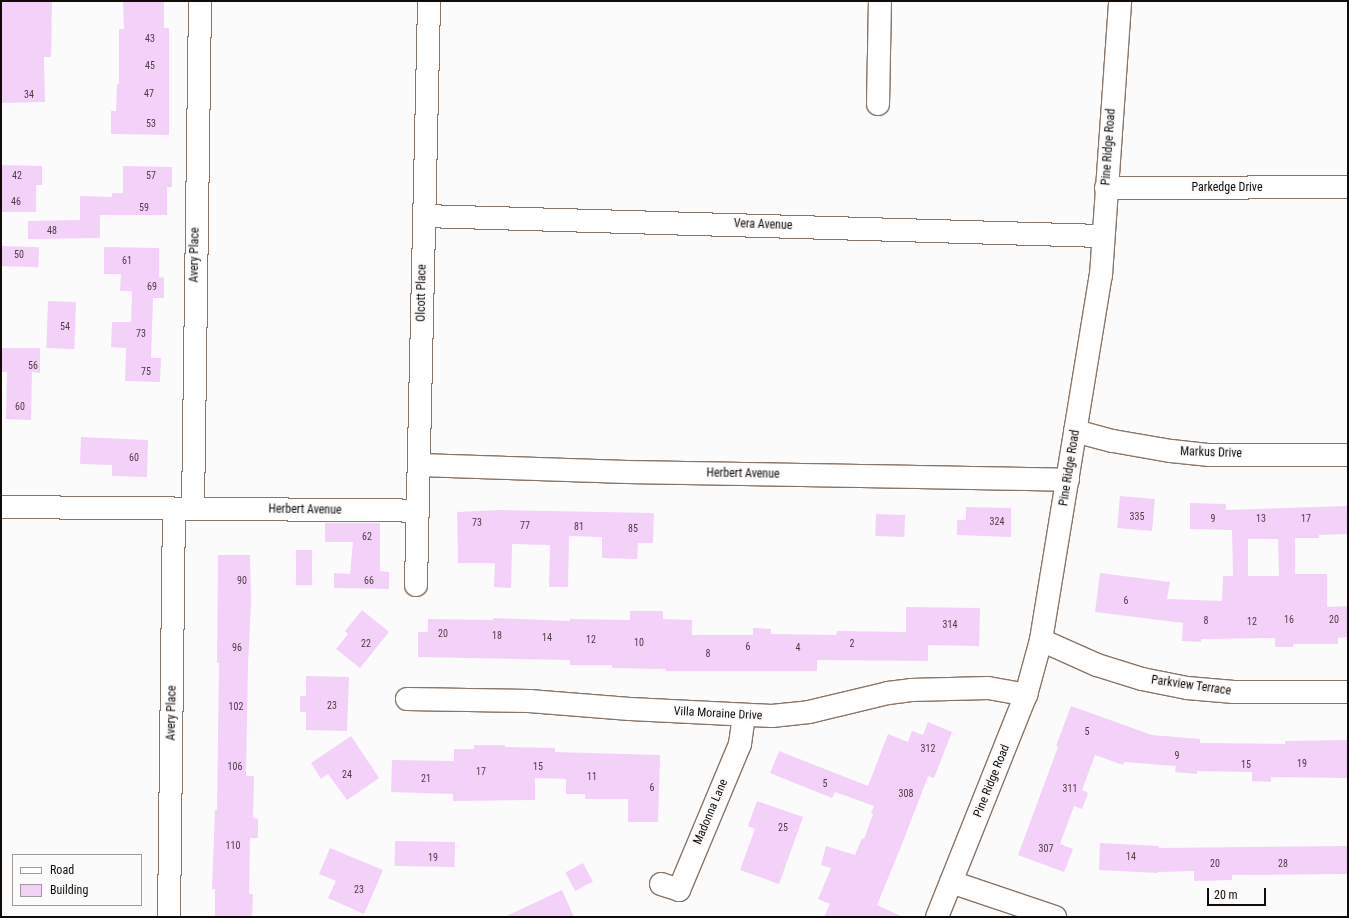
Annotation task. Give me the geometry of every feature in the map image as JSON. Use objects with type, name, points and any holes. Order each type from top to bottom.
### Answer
[{"type":"street","name":"Avery Place","points":[[169,917],[200,1]]},
{"type":"street","name":"Olcott Place","points":[[416,585],[429,1]]},
{"type":"street","points":[[878,104],[880,1]]},
{"type":"street","name":"Pine Ridge Road","points":[[937,917],[1026,695],[1041,640],[1101,274],[1120,1]]},
{"type":"street","name":"Parkedge Drive","points":[[1106,188],[1348,188]]},
{"type":"street","name":"Vera Avenue","points":[[424,216],[1103,236]]},
{"type":"street","name":"Markus Drive","points":[[1075,431],[1113,441],[1171,452],[1210,455],[1348,455]]},
{"type":"street","name":"Herbert Avenue","points":[[419,465],[628,472],[1068,480]]},
{"type":"street","name":"Herbert Avenue","points":[[1,507],[418,511]]},
{"type":"street","name":"Parkview Terrace","points":[[1041,640],[1098,665],[1142,679],[1188,688],[1234,692],[1348,692]]},
{"type":"street","name":"Villa Moraine Drive","points":[[407,699],[529,701],[744,716],[772,716],[809,712],[888,693],[911,690],[988,688],[1026,695]]},
{"type":"street","name":"Madonna Lane","points":[[661,884],[679,890],[740,744],[744,716]]},
{"type":"street","points":[[951,882],[1055,917]]},
{"type":"building","points":[[2,1],[52,1],[51,57],[44,57],[45,102],[1,103]]},
{"type":"building","points":[[123,1],[164,1],[164,28],[169,28],[169,135],[111,134],[111,111],[116,111],[117,84],[119,84],[119,29],[124,29]]},
{"type":"building","points":[[1,165],[42,166],[42,185],[36,185],[36,212],[1,212]]},
{"type":"building","points":[[123,166],[172,167],[172,187],[167,187],[167,215],[100,215],[100,238],[28,239],[28,221],[80,220],[80,196],[112,197],[112,193],[123,193]]},
{"type":"building","points":[[1,246],[39,247],[38,267],[1,266]]},
{"type":"building","points":[[104,247],[159,248],[159,277],[164,278],[164,298],[153,298],[151,358],[161,358],[160,382],[125,381],[126,348],[111,347],[112,322],[131,322],[132,291],[120,291],[121,274],[104,274]]},
{"type":"building","points":[[48,301],[76,302],[74,349],[46,348]]},
{"type":"building","points":[[1,348],[40,348],[40,373],[32,372],[31,420],[6,419],[7,372],[1,372]]},
{"type":"building","points":[[81,437],[148,440],[147,477],[112,476],[112,465],[80,464]]},
{"type":"building","points":[[1120,496],[1155,499],[1152,531],[1117,528]]},
{"type":"building","points":[[1190,503],[1226,504],[1226,510],[1348,506],[1348,534],[1319,535],[1319,538],[1295,538],[1295,574],[1327,574],[1327,607],[1348,606],[1348,637],[1338,638],[1338,644],[1293,644],[1293,647],[1275,647],[1275,638],[1201,639],[1201,642],[1182,641],[1183,623],[1095,612],[1100,573],[1170,582],[1167,599],[1222,601],[1223,576],[1233,576],[1232,530],[1190,529]],"holes":[[[1248,539],[1278,539],[1279,576],[1248,576]]]},
{"type":"building","points":[[966,507],[1011,508],[1011,537],[957,535],[957,520],[966,520]]},
{"type":"building","points":[[501,510],[654,513],[653,543],[638,543],[637,559],[602,558],[602,537],[569,536],[568,587],[549,587],[550,545],[512,544],[511,588],[494,587],[495,563],[458,563],[457,512]]},
{"type":"building","points":[[876,514],[905,515],[904,537],[875,536]]},
{"type":"building","points":[[325,523],[380,523],[380,571],[389,572],[389,589],[334,588],[334,573],[350,574],[353,542],[325,542]]},
{"type":"building","points":[[296,550],[312,550],[312,585],[296,585]]},
{"type":"building","points":[[218,555],[250,555],[251,602],[248,664],[246,776],[254,776],[253,818],[258,819],[258,838],[250,838],[249,894],[253,894],[252,917],[215,917],[215,889],[212,889],[215,810],[217,810],[219,663],[217,663]]},
{"type":"building","points":[[906,607],[980,608],[979,646],[928,645],[928,661],[817,660],[817,671],[666,671],[666,669],[612,668],[612,665],[570,665],[570,660],[418,657],[418,632],[428,632],[428,619],[493,620],[493,618],[570,621],[570,619],[630,620],[630,611],[663,611],[663,619],[692,620],[692,635],[753,635],[753,628],[771,629],[771,634],[836,635],[837,631],[906,632]]},
{"type":"building","points":[[362,610],[389,632],[360,668],[336,649],[348,634],[345,631]]},
{"type":"building","points":[[306,676],[349,677],[347,731],[306,730],[306,712],[300,712],[300,696],[306,696]]},
{"type":"building","points":[[1071,706],[1152,735],[1200,739],[1200,743],[1285,744],[1285,741],[1348,740],[1348,778],[1271,777],[1271,782],[1252,781],[1252,772],[1197,771],[1197,774],[1175,772],[1176,766],[1124,762],[1123,765],[1095,755],[1082,790],[1088,793],[1082,809],[1074,806],[1060,844],[1073,849],[1064,872],[1018,855],[1058,747],[1056,746]]},
{"type":"building","points":[[928,722],[952,732],[934,778],[928,776],[877,905],[903,917],[824,917],[830,904],[818,899],[831,868],[821,865],[826,846],[855,855],[862,838],[864,839],[873,814],[871,813],[874,806],[835,792],[832,798],[770,773],[779,751],[868,786],[888,734],[908,742],[912,731],[923,735]]},
{"type":"building","points":[[351,736],[379,778],[347,800],[328,774],[321,779],[311,763]]},
{"type":"building","points":[[474,745],[555,748],[555,752],[660,755],[658,822],[628,822],[628,799],[585,799],[585,794],[566,794],[566,779],[535,778],[535,800],[453,801],[453,794],[391,792],[392,760],[454,761],[454,749],[474,749]]},
{"type":"building","points":[[757,801],[803,817],[779,884],[740,870],[755,829],[748,826]]},
{"type":"building","points":[[395,841],[455,842],[455,867],[395,866]]},
{"type":"building","points":[[1100,843],[1159,846],[1159,848],[1348,846],[1348,874],[1232,875],[1232,880],[1194,881],[1194,871],[1158,873],[1099,870]]},
{"type":"building","points":[[330,848],[383,870],[364,914],[328,898],[336,881],[319,874]]},
{"type":"building","points":[[583,863],[593,882],[575,891],[565,872]]},
{"type":"building","points":[[562,890],[574,917],[504,917]]}]
